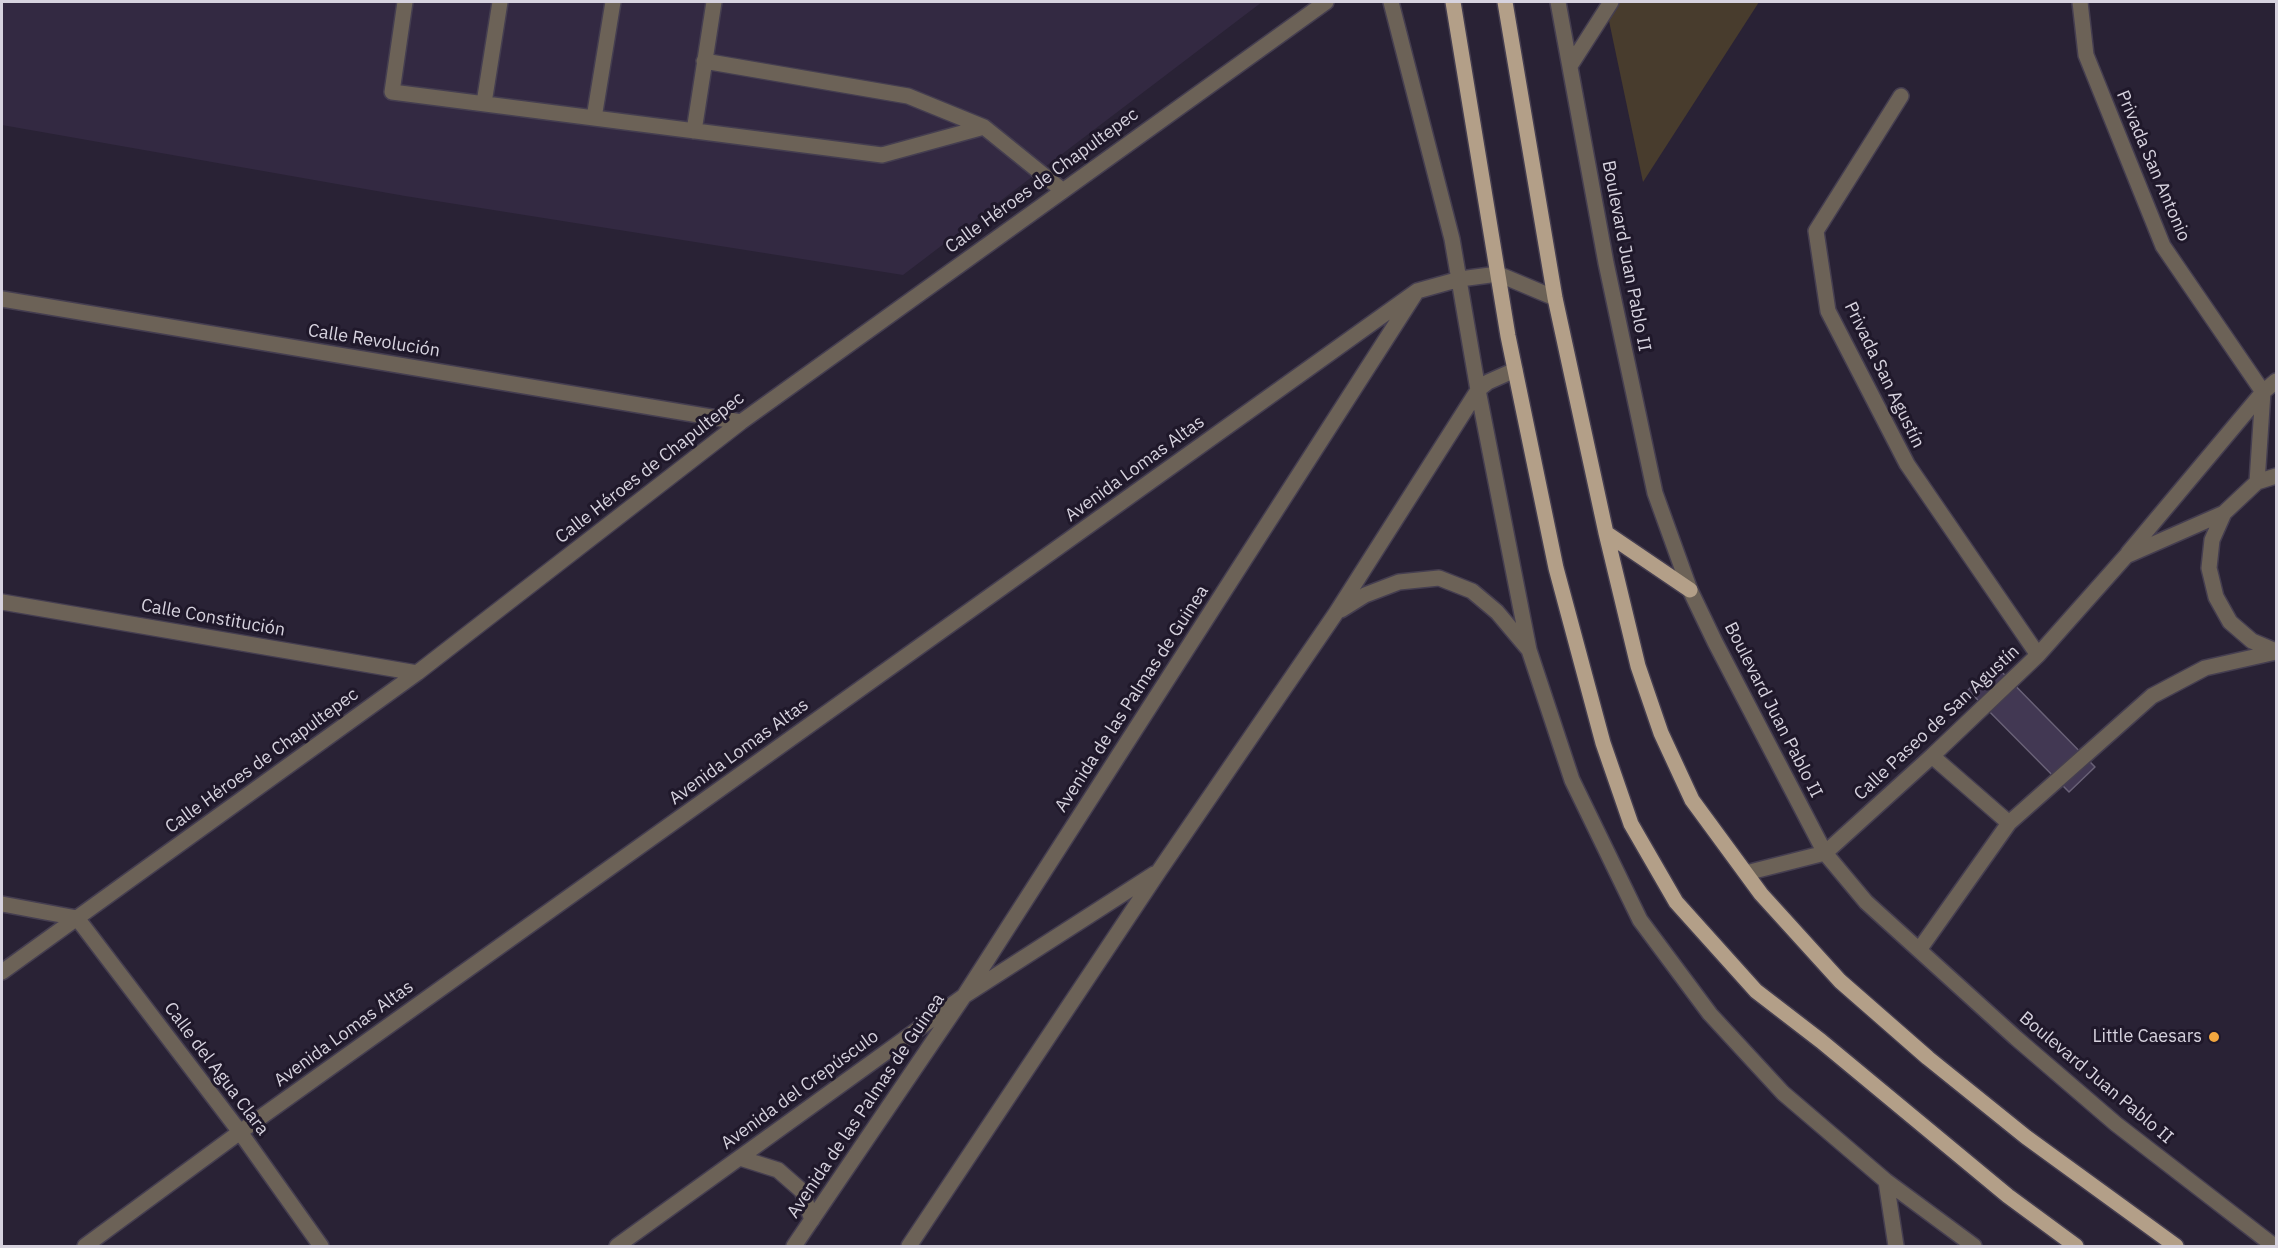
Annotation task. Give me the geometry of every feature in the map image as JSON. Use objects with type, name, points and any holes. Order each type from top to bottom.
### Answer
[{"type":"main road","points":[[1453,2],[1515,370],[1556,568],[1603,743],[1631,825],[1676,902],[1756,991],[1821,1041],[2008,1196],[2076,1246]]},
{"type":"main road","points":[[1505,2],[1556,298],[1606,533],[1638,666],[1661,733],[1692,800],[1761,894],[1840,981],[1928,1058],[2026,1137],[2176,1246]]},
{"type":"main road","points":[[1606,533],[1690,590]]},
{"type":"street","points":[[405,2],[392,92],[882,155],[984,127]]},
{"type":"street","points":[[484,103],[500,2]]},
{"type":"street","points":[[594,118],[613,2]]},
{"type":"street","points":[[694,131],[714,2]]},
{"type":"street","name":"Calle Héroes de Chapultepec","points":[[2,972],[417,673],[741,422],[1326,2]]},
{"type":"street","points":[[1391,2],[1452,239],[1478,390],[1529,650],[1572,780],[1640,920],[1710,1014],[1783,1093],[1886,1181],[1974,1246]]},
{"type":"street","name":"Boulevard Juan Pablo II","points":[[1558,2],[1606,263],[1655,493],[1690,590],[1825,853],[1866,902],[2016,1038],[2116,1124],[2274,1246]]},
{"type":"street","points":[[1569,66],[1611,2]]},
{"type":"street","name":"Privada San Antonio","points":[[2080,2],[2086,55],[2163,246],[2263,392]]},
{"type":"street","points":[[704,61],[908,96],[984,127],[1062,190]]},
{"type":"street","name":"Privada San Agustín","points":[[1900,96],[1816,231],[1828,311],[1907,464],[2038,655]]},
{"type":"street","points":[[1417,291],[1460,279],[1498,274],[1556,298]]},
{"type":"street","name":"Avenida de las Palmas de Guinea","points":[[794,1246],[964,996],[1417,291]]},
{"type":"street","name":"Avenida Lomas Altas","points":[[85,1246],[240,1132],[1417,291]]},
{"type":"street","name":"Calle Revolución","points":[[2,299],[741,422]]},
{"type":"street","points":[[909,1246],[1336,613],[1478,390],[1488,382],[1515,370]]},
{"type":"street","name":"Calle Paseo de San Agustín","points":[[1746,873],[1825,853],[1932,756],[2038,655],[2126,556],[2263,392],[2277,381]]},
{"type":"street","points":[[2257,482],[2263,392]]},
{"type":"street","points":[[2277,477],[2257,482],[2224,513],[2212,540],[2210,568],[2216,597],[2230,622],[2252,641],[2277,652]]},
{"type":"street","name":"Calle Paseo de San Agustín","points":[[2126,556],[2224,513]]},
{"type":"street","points":[[1336,613],[1365,595],[1399,582],[1439,578],[1472,591],[1497,612],[1529,650]]},
{"type":"street","name":"Calle Constitución","points":[[2,602],[417,673]]},
{"type":"street","points":[[1919,950],[2009,823],[2152,696],[2205,668],[2277,652]]},
{"type":"street","points":[[1932,756],[2009,823]]},
{"type":"street","name":"Avenida del Crepúsculo","points":[[617,1246],[964,996],[1160,871]]},
{"type":"street","points":[[2,904],[77,918]]},
{"type":"street","name":"Calle del Agua Clara","points":[[77,918],[240,1132],[321,1246]]},
{"type":"street","points":[[740,1158],[778,1170],[802,1191],[812,1220]]},
{"type":"street","points":[[1886,1181],[1896,1246]]},
{"type":"shaded area","points":[[2,2],[1262,2],[903,275],[405,196],[2,125]]},
{"type":"shaded area","points":[[1605,2],[1759,2],[1643,182]]},
{"type":"building","points":[[1994,664],[2095,767],[2069,792],[1968,690]]},
{"type":"place","name":"Little Caesars","points":[[2214,1037]]}]
